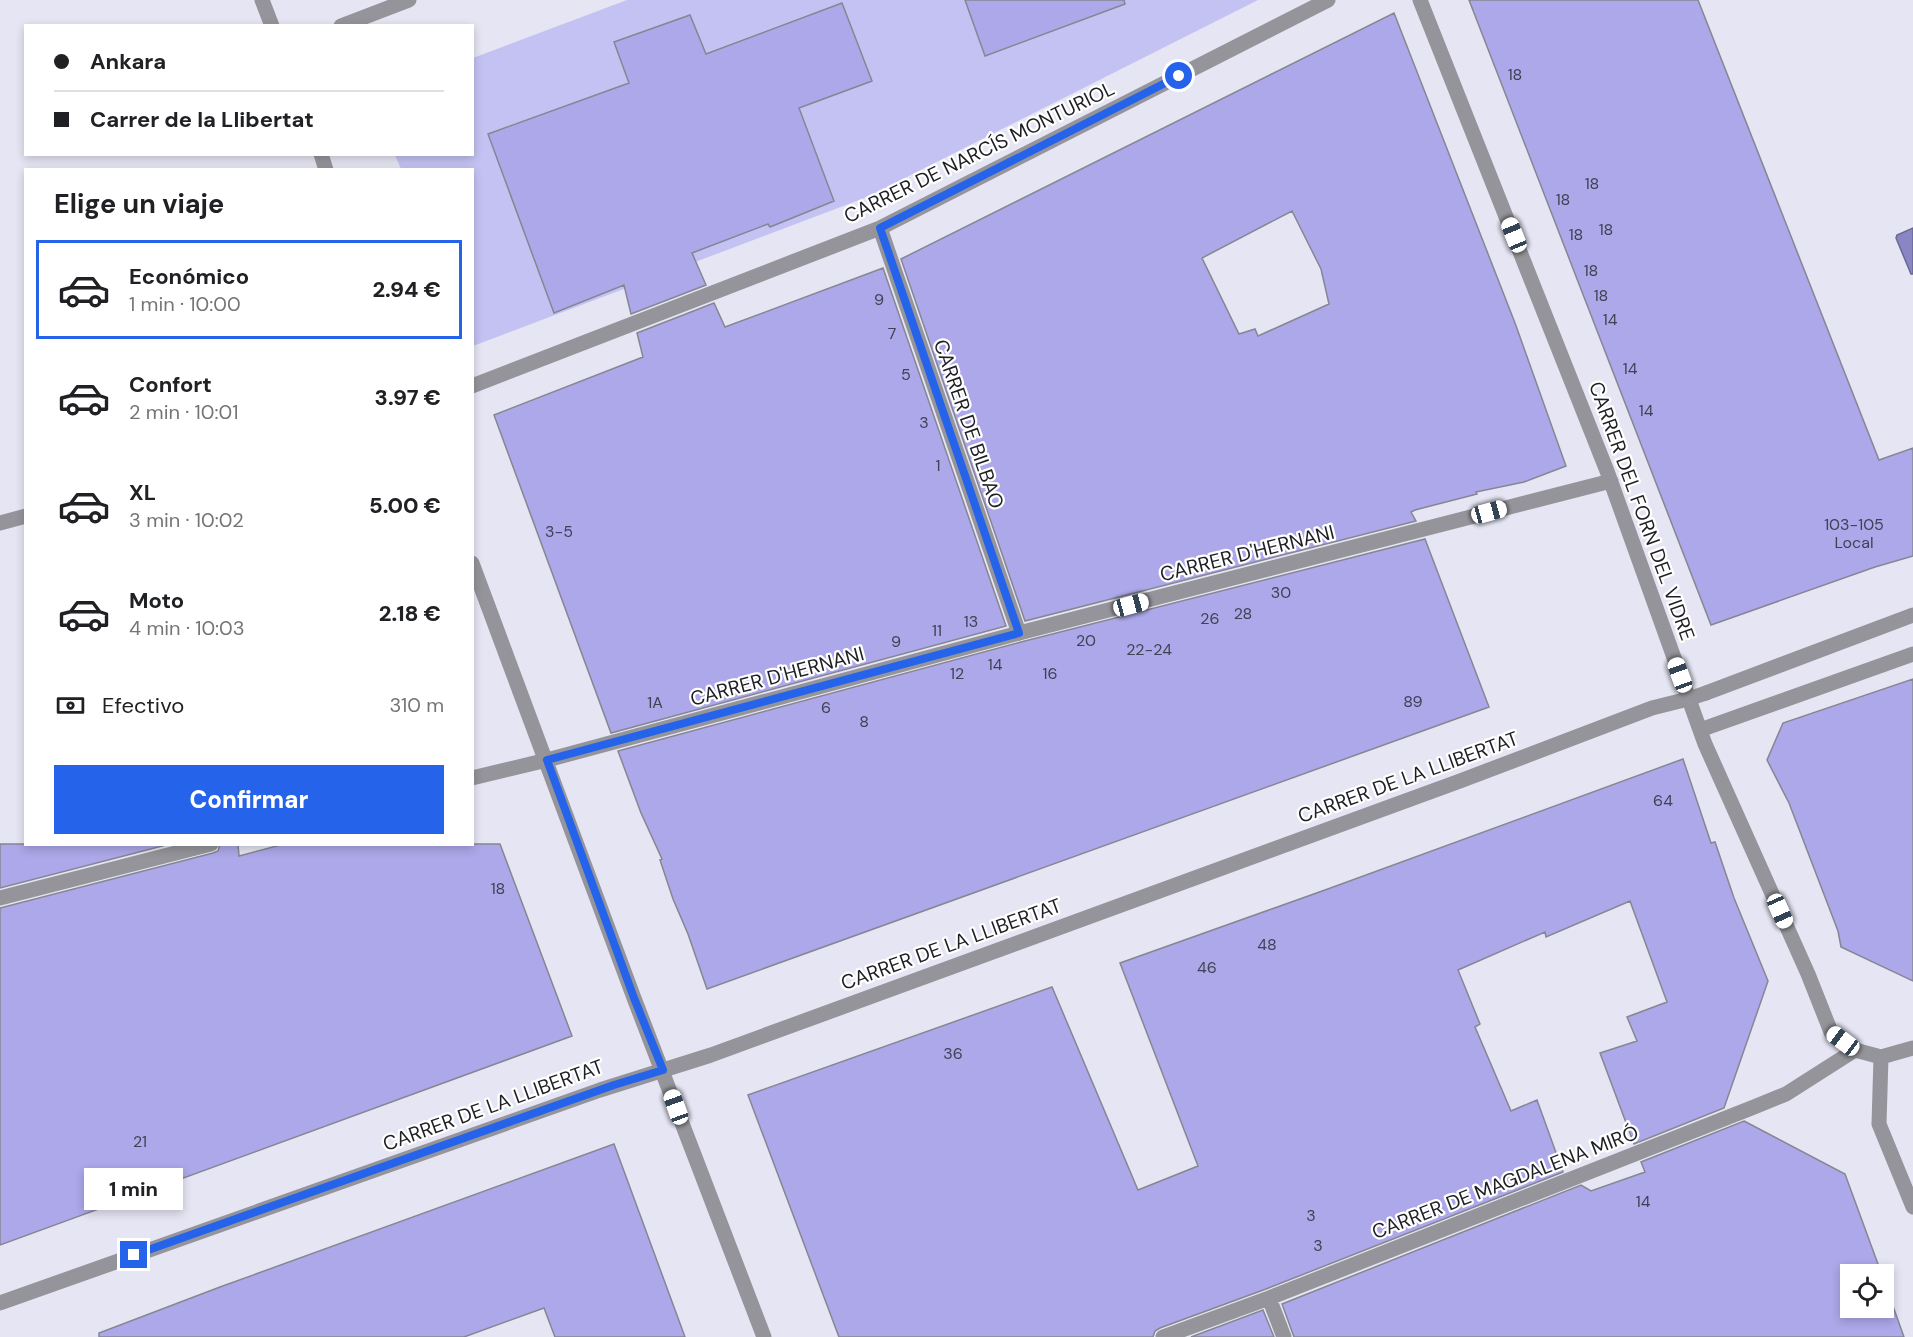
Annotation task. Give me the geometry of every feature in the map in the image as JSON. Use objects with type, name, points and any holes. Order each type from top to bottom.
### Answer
[{"type":"street","points":[[262,0],[271,24]]},
{"type":"street","points":[[346,24],[408,0]]},
{"type":"street","name":"CARRER DE NARCÍS MONTURIOL","points":[[474,385],[880,228],[1328,0]]},
{"type":"street","name":"CARRER DEL FORN DEL VIDRE","points":[[1420,0],[1611,481],[1700,730],[1832,1032],[1855,1050]]},
{"type":"street","name":"CARRER DE BILBAO","points":[[880,228],[1019,633]]},
{"type":"street","name":"CARRER D'HERNANI","points":[[474,778],[1019,633],[1611,481]]},
{"type":"street","points":[[0,523],[24,517]]},
{"type":"street","points":[[474,568],[663,1070],[696,1164],[764,1337]]},
{"type":"street","name":"CARRER DE LA LLIBERTAT","points":[[0,1303],[600,1090],[723,1050],[1460,781],[1652,708],[1706,693],[1913,615]]},
{"type":"street","points":[[1700,730],[1913,654]]},
{"type":"street","points":[[0,898],[203,846]]},
{"type":"street","points":[[1855,1050],[1881,1057],[1913,1048]]},
{"type":"street","name":"CARRER DE MAGDALENA MIRÓ","points":[[1163,1337],[1269,1298],[1786,1094],[1855,1050]]},
{"type":"street","points":[[1881,1057],[1879,1124],[1913,1207]]},
{"type":"street","points":[[1269,1298],[1284,1337]]},
{"type":"shaded area","points":[[627,0],[1258,0],[867,197],[474,346],[474,168],[401,168],[395,156],[474,156],[474,58]]},
{"type":"shaded area","points":[[1913,228],[1913,274],[1911,274],[1896,238],[1897,235]]},
{"type":"building","points":[[965,0],[1124,0],[1125,4],[985,56]]},
{"type":"building","points":[[1469,0],[1698,0],[1879,460],[1913,448],[1913,556],[1875,567],[1711,625]]},
{"type":"building","points":[[842,3],[872,81],[799,108],[834,201],[770,227],[768,224],[692,253],[706,285],[631,314],[624,285],[554,313],[488,134],[629,83],[614,42],[690,15],[706,54]]},
{"type":"building","points":[[1394,13],[1515,323],[1566,466],[1524,482],[1476,492],[1477,494],[1415,510],[1411,512],[1416,521],[1025,621],[901,259]],"holes":[[[1292,211],[1321,269],[1329,304],[1258,336],[1255,329],[1239,334],[1202,258]]]},
{"type":"building","points":[[883,268],[1006,626],[611,733],[494,415],[643,357],[637,333],[714,303],[725,327]]},
{"type":"building","points":[[1425,539],[1489,707],[707,989],[673,899],[660,860],[662,859],[641,813],[618,751],[1021,642]]},
{"type":"building","points":[[1913,679],[1913,981],[1841,947],[1838,931],[1789,803],[1767,760],[1783,723]]},
{"type":"building","points":[[1683,759],[1711,843],[1715,842],[1734,898],[1768,981],[1724,1108],[1634,1144],[1600,1053],[1637,1041],[1627,1017],[1667,1002],[1630,901],[1546,937],[1545,932],[1458,970],[1480,1024],[1475,1027],[1511,1111],[1537,1100],[1563,1172],[1266,1289],[1160,1328],[1155,1331],[1153,1337],[839,1337],[748,1095],[1052,987],[1138,1190],[1198,1166],[1120,963]]},
{"type":"building","points":[[0,844],[162,846],[0,888]]},
{"type":"building","points":[[500,844],[572,1036],[0,1245],[0,908],[218,851],[219,846],[238,846],[239,856],[276,846]]},
{"type":"building","points":[[1744,1121],[1845,1174],[1878,1264],[1840,1264],[1840,1318],[1894,1318],[1894,1309],[1904,1337],[1294,1337],[1282,1304],[1581,1185],[1591,1191],[1645,1172],[1641,1162]]},
{"type":"building","points":[[614,1144],[685,1337],[555,1337],[544,1308],[464,1337],[99,1337],[99,1333],[220,1287]]},
{"type":"building","points":[[1263,1310],[1274,1337],[1191,1337]]},
{"type":"route","points":[[134,1255],[628,1080],[663,1070],[634,998],[547,760],[1019,633],[880,228],[1179,76]]}]
